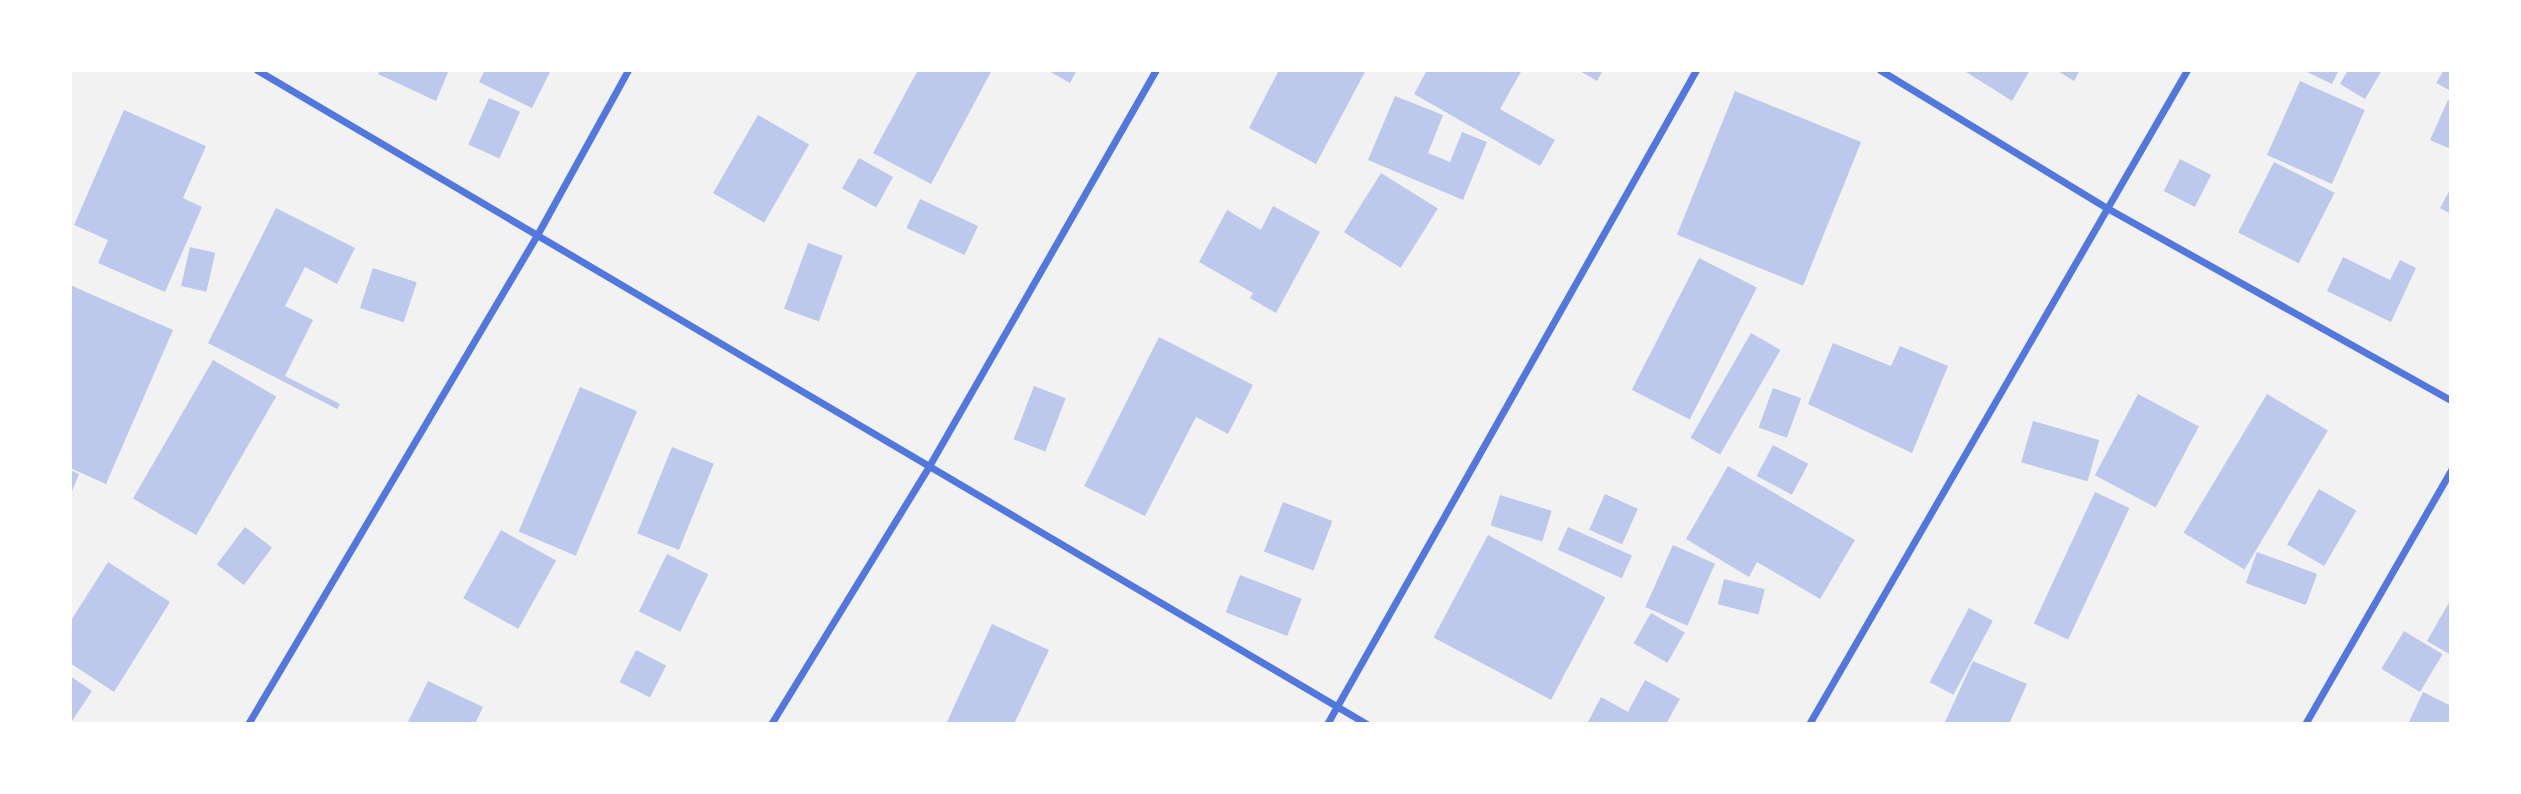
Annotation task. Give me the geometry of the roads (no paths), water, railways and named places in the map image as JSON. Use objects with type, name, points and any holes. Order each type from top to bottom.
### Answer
[{"type":"street","points":[[257,70],[1367,724]]},
{"type":"street","points":[[248,724],[537,235],[628,70]]},
{"type":"street","points":[[771,724],[929,466],[1156,70]]},
{"type":"street","points":[[1327,724],[1696,70]]},
{"type":"street","points":[[1880,70],[2107,208],[2451,400]]},
{"type":"street","points":[[1809,724],[2187,70]]},
{"type":"street","points":[[2305,724],[2451,470]]}]
